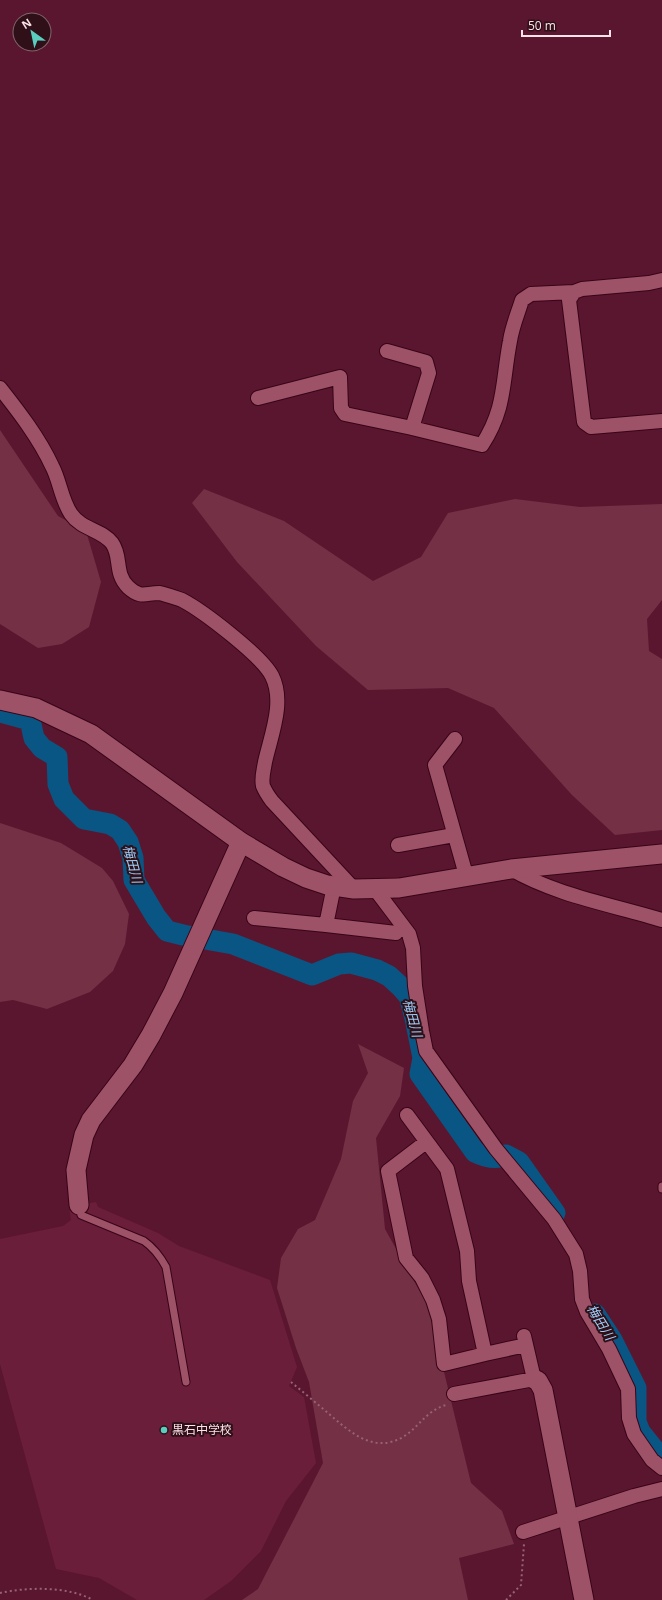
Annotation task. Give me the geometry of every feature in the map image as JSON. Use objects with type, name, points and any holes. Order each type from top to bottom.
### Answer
[{"type":"street","points":[[258,398],[340,377],[341,408],[345,414],[482,445],[490,431],[500,406],[510,339],[522,300],[531,294],[574,292],[582,289],[649,283],[662,280]]},
{"type":"street","points":[[574,292],[569,300],[584,422],[591,427],[662,421]]},
{"type":"street","points":[[387,351],[426,362],[429,372],[412,428]]},
{"type":"street","points":[[0,388],[21,414],[53,466],[63,500],[71,514],[78,523],[90,530],[104,535],[117,551],[119,574],[128,587],[143,596],[159,593],[182,600],[225,629],[265,666],[272,676],[276,698],[274,729],[263,772],[263,785],[272,802],[354,889]]},
{"type":"street","points":[[0,700],[36,708],[91,734],[241,842],[266,858],[306,878],[334,886],[354,889],[399,888],[466,875],[511,869],[662,854]]},
{"type":"street","points":[[455,739],[435,765],[466,875]]},
{"type":"street","points":[[398,845],[454,834]]},
{"type":"street","points":[[79,1205],[76,1170],[84,1135],[91,1120],[133,1065],[151,1035],[176,987],[241,842]]},
{"type":"street","points":[[511,869],[524,877],[552,887],[662,920]]},
{"type":"street","points":[[326,925],[334,886]]},
{"type":"street","points":[[376,889],[409,934],[413,948],[416,986],[426,1051],[471,1115],[554,1219],[576,1254],[580,1271],[582,1299],[587,1312],[609,1349],[628,1389],[629,1418],[634,1434],[652,1460],[662,1468]]},
{"type":"street","points":[[254,918],[396,933]]},
{"type":"street","points":[[407,1115],[447,1169],[468,1251],[469,1281],[485,1354]]},
{"type":"street","points":[[426,1142],[388,1171],[406,1258],[422,1278],[433,1300],[439,1319],[444,1364],[485,1354],[525,1340],[534,1379],[538,1381],[543,1390],[584,1600]]},
{"type":"street","points":[[453,1399],[534,1379]]},
{"type":"street","points":[[523,1532],[662,1489]]},
{"type":"lane","points":[[79,1205],[80,1215],[144,1241],[151,1246],[161,1258],[166,1267],[186,1382]]},
{"type":"path","points":[[291,1382],[354,1435],[375,1443],[394,1441],[410,1432],[433,1410],[453,1399]]},
{"type":"path","points":[[506,1600],[521,1585],[525,1547],[523,1532]]},
{"type":"path","points":[[0,1593],[12,1590],[60,1590],[93,1600]]},
{"type":"shaded area","points":[[0,430],[58,516],[86,531],[101,582],[89,627],[62,644],[38,648],[0,624]]},
{"type":"shaded area","points":[[204,489],[284,521],[373,581],[421,557],[448,513],[515,499],[580,507],[662,504],[662,600],[647,619],[649,651],[662,659],[662,830],[615,835],[572,795],[494,708],[448,688],[368,690],[316,646],[237,562],[192,503]]},
{"type":"shaded area","points":[[0,823],[61,843],[102,868],[113,881],[129,914],[125,944],[113,971],[90,992],[47,1009],[13,1000],[0,1002]]},
{"type":"shaded area","points":[[358,1044],[404,1068],[400,1096],[376,1138],[385,1229],[428,1306],[471,1483],[502,1511],[514,1544],[459,1558],[468,1600],[242,1600],[258,1589],[323,1463],[309,1382],[296,1348],[277,1288],[281,1258],[298,1229],[315,1220],[341,1159],[353,1101],[368,1073]]},
{"type":"shaded area","name":"黒石中学校","points":[[96,1202],[98,1207],[158,1233],[179,1246],[270,1280],[297,1367],[289,1386],[304,1397],[316,1463],[286,1501],[261,1551],[231,1581],[204,1600],[137,1600],[99,1578],[56,1569],[0,1364],[0,1239],[63,1226],[71,1220],[69,1207]]},
{"type":"waterway","name":"梅田川","points":[[0,712],[30,720],[34,738],[42,748],[57,757],[58,784],[64,799],[84,819],[110,824],[120,830],[128,842],[133,858],[134,880],[156,917],[167,931],[233,944],[312,975],[339,964],[351,963],[377,970],[389,976],[409,996],[423,1058],[420,1074],[475,1152],[490,1157],[502,1157],[506,1155],[519,1162],[555,1213]]},
{"type":"waterway","name":"梅田川","points":[[595,1314],[612,1340],[636,1388],[636,1422],[640,1432],[662,1459]]},
{"type":"place","name":"黒石中学校","points":[[164,1430]]}]
